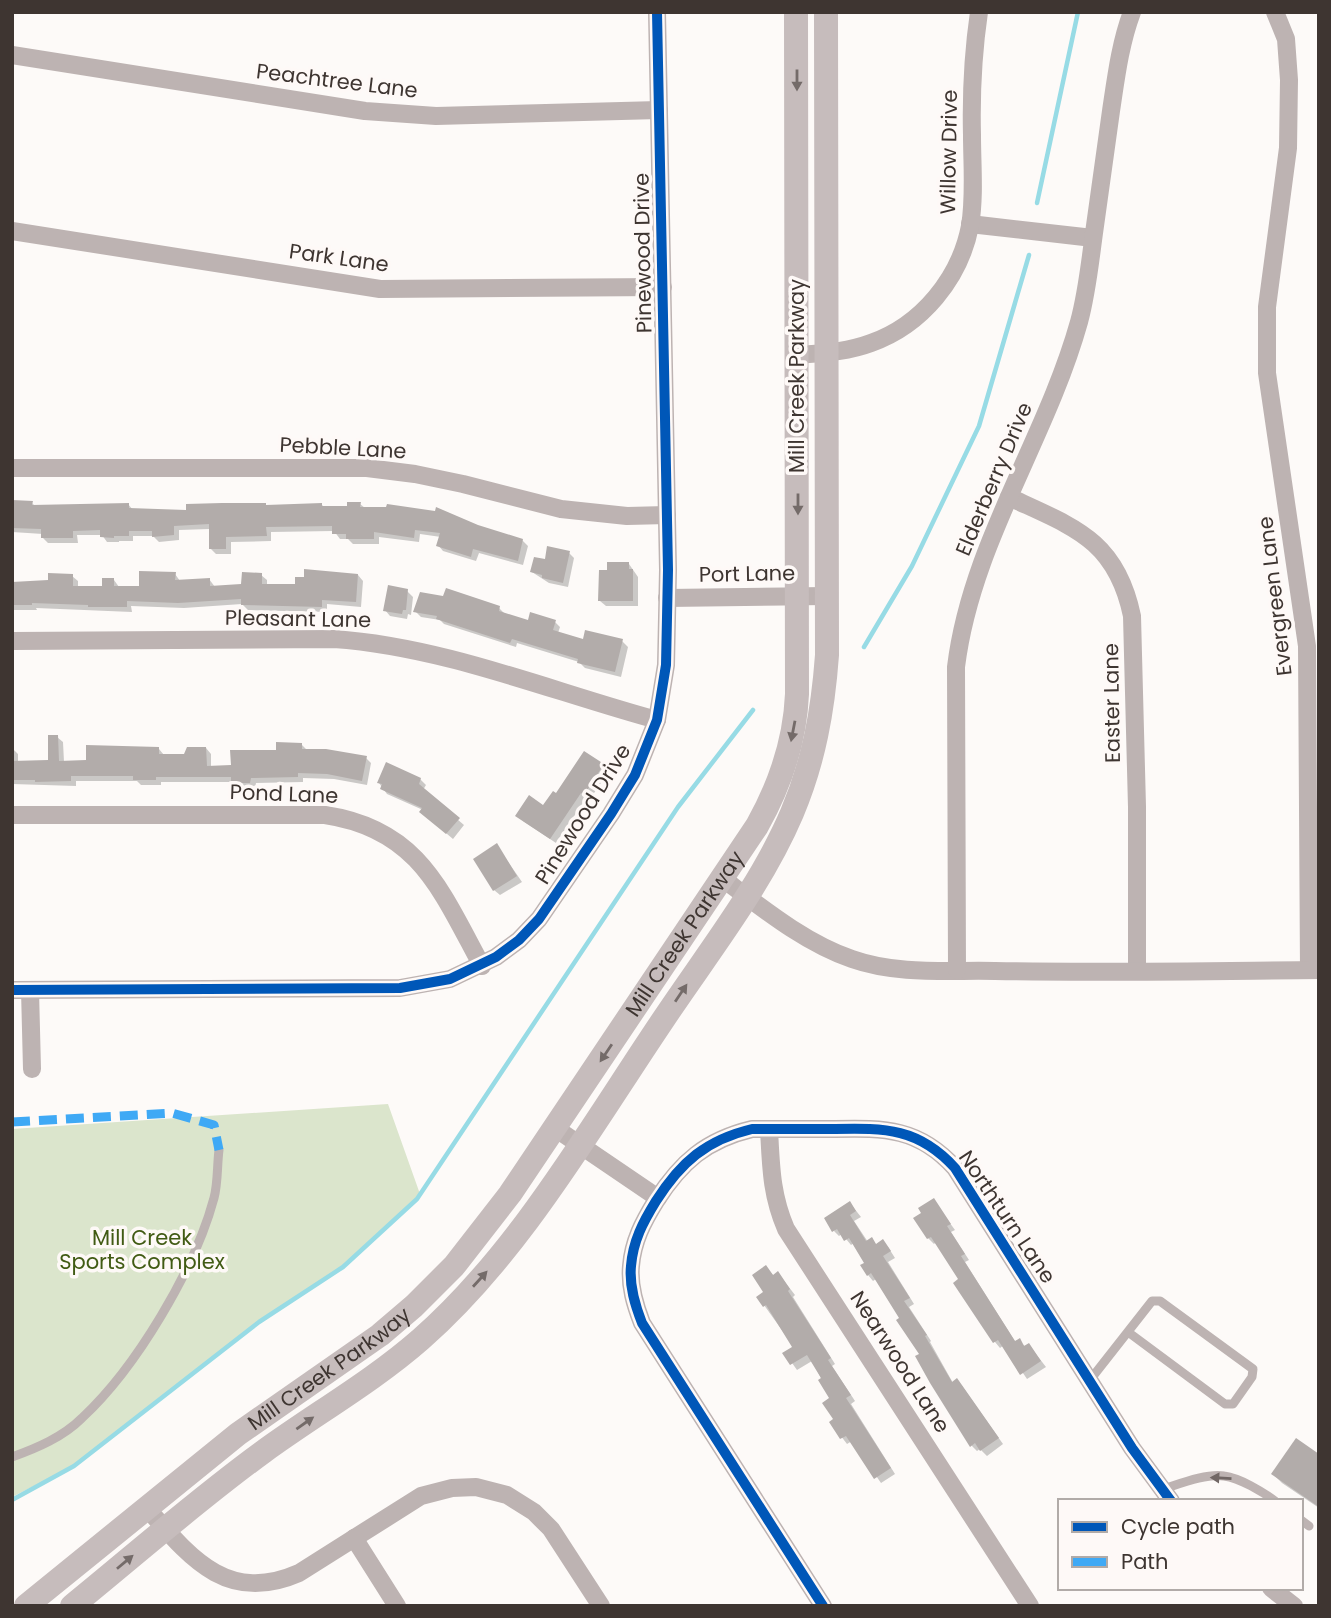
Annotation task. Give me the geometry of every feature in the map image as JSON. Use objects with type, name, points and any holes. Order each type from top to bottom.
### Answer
[{"type":"main road","name":"Mill Creek Parkway","points":[[26,1606],[238,1434],[353,1356],[414,1306],[454,1266],[485,1228],[555,1128],[769,804],[788,757],[797,707],[796,12]]},
{"type":"main road","name":"Mill Creek Parkway","points":[[72,1606],[254,1458],[385,1368],[420,1340],[468,1293],[512,1241],[579,1144],[746,896],[792,815],[817,742],[827,654],[826,12]]},
{"type":"street","name":"Pinewood Drive","points":[[21,990],[400,988],[450,979],[482,966],[519,940],[539,919],[571,874],[635,775],[657,720],[666,665],[667,515],[657,12]]},
{"type":"street","name":"Willow Drive","points":[[797,355],[850,349],[888,336],[922,312],[949,279],[961,256],[972,207],[974,47],[979,12]]},
{"type":"street","name":"Elderberry Drive","points":[[957,970],[956,667],[962,626],[972,587],[1064,371],[1080,319],[1116,79],[1132,12]]},
{"type":"street","name":"Evergreen Lane","points":[[1275,12],[1286,39],[1289,80],[1288,148],[1267,307],[1267,373],[1307,646],[1314,970]]},
{"type":"street","name":"Peachtree Lane","points":[[12,55],[377,112],[436,116],[659,110]]},
{"type":"street","points":[[970,224],[1093,238]]},
{"type":"street","name":"Park Lane","points":[[12,231],[380,289],[663,287]]},
{"type":"street","name":"Pebble Lane","points":[[12,468],[367,468],[451,481],[561,509],[627,516],[667,515]]},
{"type":"street","name":"Easter Lane","points":[[1009,497],[1074,528],[1096,544],[1115,568],[1128,596],[1132,616],[1134,698],[1137,971]]},
{"type":"street","name":"Port Lane","points":[[667,598],[827,596]]},
{"type":"street","name":"Pleasant Lane","points":[[12,641],[364,641],[424,652],[657,720]]},
{"type":"street","name":"Pond Lane","points":[[12,815],[325,814],[363,823],[384,833],[421,862],[435,881],[482,966]]},
{"type":"street","points":[[722,878],[829,950],[879,966],[957,970],[1314,970]]},
{"type":"street","points":[[21,990],[32,1069]]},
{"type":"street","points":[[555,1128],[658,1198]]},
{"type":"street","name":"Northturn Lane","points":[[823,1606],[642,1323],[634,1302],[630,1268],[642,1223],[675,1173],[697,1153],[737,1132],[752,1129],[881,1129],[916,1138],[937,1151],[955,1168],[1132,1448],[1167,1495]]},
{"type":"street","name":"Nearwood Lane","points":[[769,1129],[772,1186],[786,1229],[1030,1606]]},
{"type":"street","points":[[146,1507],[201,1566],[227,1578],[255,1583],[287,1578],[299,1573],[414,1500],[436,1491],[476,1487],[492,1490],[522,1502],[551,1529],[601,1606]]},
{"type":"street","points":[[354,1538],[397,1606]]},
{"type":"street","points":[[1274,1590],[1294,1606]]},
{"type":"lane","points":[[12,1457],[40,1447],[81,1420],[139,1350],[200,1239],[214,1196],[219,1150]]},
{"type":"lane","points":[[1090,1381],[1152,1301],[1160,1301],[1252,1369],[1252,1377],[1233,1404],[1224,1404],[1128,1332]]},
{"type":"lane","points":[[1167,1495],[1188,1481],[1224,1475],[1262,1491],[1272,1499]]},
{"type":"green space","name":"Mill Creek Sports Complex","points":[[388,1104],[420,1194],[343,1267],[266,1318],[74,1466],[12,1497],[12,1129]]},
{"type":"building","points":[[12,500],[33,501],[32,505],[129,503],[129,508],[186,510],[186,504],[222,503],[322,503],[322,506],[347,506],[347,502],[361,502],[360,507],[386,507],[387,504],[435,511],[436,507],[478,525],[523,539],[518,561],[473,549],[471,557],[436,546],[440,533],[415,530],[414,538],[374,532],[374,539],[346,539],[346,534],[332,534],[332,526],[266,527],[267,536],[226,537],[226,549],[209,549],[209,524],[174,526],[174,535],[152,537],[152,531],[129,531],[129,536],[100,537],[100,530],[73,531],[73,538],[41,538],[41,529],[12,528]]},
{"type":"building","points":[[547,546],[570,551],[563,583],[530,572],[534,557],[545,559]]},
{"type":"building","points":[[607,562],[629,562],[629,569],[633,569],[633,601],[598,601],[599,570],[607,570]]},
{"type":"building","points":[[304,569],[358,574],[356,602],[322,600],[322,607],[241,605],[241,599],[178,603],[127,601],[127,607],[32,603],[12,605],[12,582],[48,580],[48,573],[73,574],[73,586],[102,586],[102,578],[114,578],[114,586],[139,586],[139,571],[176,572],[175,580],[210,578],[210,586],[241,584],[242,572],[262,573],[262,584],[295,584],[295,577],[304,577]]},
{"type":"building","points":[[388,585],[408,589],[406,610],[403,610],[402,614],[383,611]]},
{"type":"building","points":[[446,588],[500,606],[499,611],[528,620],[530,612],[556,620],[553,630],[583,639],[585,630],[623,639],[615,672],[577,663],[578,659],[512,639],[510,643],[436,619],[437,616],[413,612],[420,592],[443,596]]},
{"type":"building","points":[[48,735],[58,735],[59,761],[86,760],[86,745],[159,747],[159,754],[184,754],[187,747],[206,747],[207,766],[231,765],[230,750],[276,750],[276,742],[302,743],[302,749],[326,749],[367,756],[362,781],[327,774],[298,773],[298,777],[251,778],[250,783],[231,783],[231,777],[156,777],[156,780],[133,780],[133,776],[71,776],[71,781],[12,780],[12,761],[48,760]]},
{"type":"building","points":[[584,751],[604,764],[550,839],[515,816],[529,795],[543,805],[553,791],[556,793]]},
{"type":"building","points":[[386,762],[421,778],[419,784],[460,818],[446,834],[419,812],[422,808],[380,789],[382,784],[377,783]]},
{"type":"building","points":[[497,843],[517,876],[493,891],[473,859]]},
{"type":"building","points":[[934,1198],[951,1224],[947,1226],[965,1254],[961,1256],[1015,1341],[1020,1338],[1024,1346],[1029,1343],[1041,1361],[1020,1375],[998,1340],[993,1343],[953,1283],[958,1279],[931,1237],[927,1239],[913,1218],[921,1213],[918,1208]]},
{"type":"building","points":[[850,1201],[856,1211],[850,1215],[866,1241],[872,1237],[876,1244],[883,1239],[891,1251],[883,1256],[910,1298],[904,1301],[927,1335],[925,1336],[952,1382],[957,1378],[999,1438],[980,1451],[975,1443],[970,1447],[930,1383],[915,1356],[919,1354],[896,1320],[899,1318],[871,1273],[867,1276],[860,1265],[864,1263],[849,1238],[844,1241],[837,1229],[832,1232],[824,1218]]},
{"type":"building","points":[[766,1265],[773,1275],[778,1271],[790,1289],[788,1291],[851,1395],[846,1398],[891,1468],[874,1479],[846,1436],[840,1439],[829,1422],[833,1419],[822,1403],[829,1398],[807,1355],[790,1365],[782,1353],[792,1347],[766,1305],[763,1307],[756,1297],[763,1292],[752,1275]]},
{"type":"building","points":[[1296,1438],[1319,1454],[1319,1507],[1271,1474]]},
{"type":"waterway","points":[[1037,203],[1078,12]]},
{"type":"waterway","points":[[864,647],[912,566],[979,426],[1029,255]]},
{"type":"waterway","points":[[12,1500],[74,1466],[259,1322],[343,1267],[417,1199],[678,807],[753,710]]},
{"type":"marked path","points":[[12,1122],[172,1113],[214,1125],[219,1150]]},
{"type":"cycle path","points":[[12,990],[400,988],[450,979],[496,957],[519,940],[539,919],[611,814],[635,775],[657,720],[666,665],[668,570],[657,12]]},
{"type":"cycle path","points":[[823,1606],[642,1323],[632,1288],[631,1266],[636,1240],[665,1187],[696,1154],[721,1139],[752,1129],[885,1130],[914,1138],[942,1155],[955,1168],[1132,1448],[1170,1499]]}]
